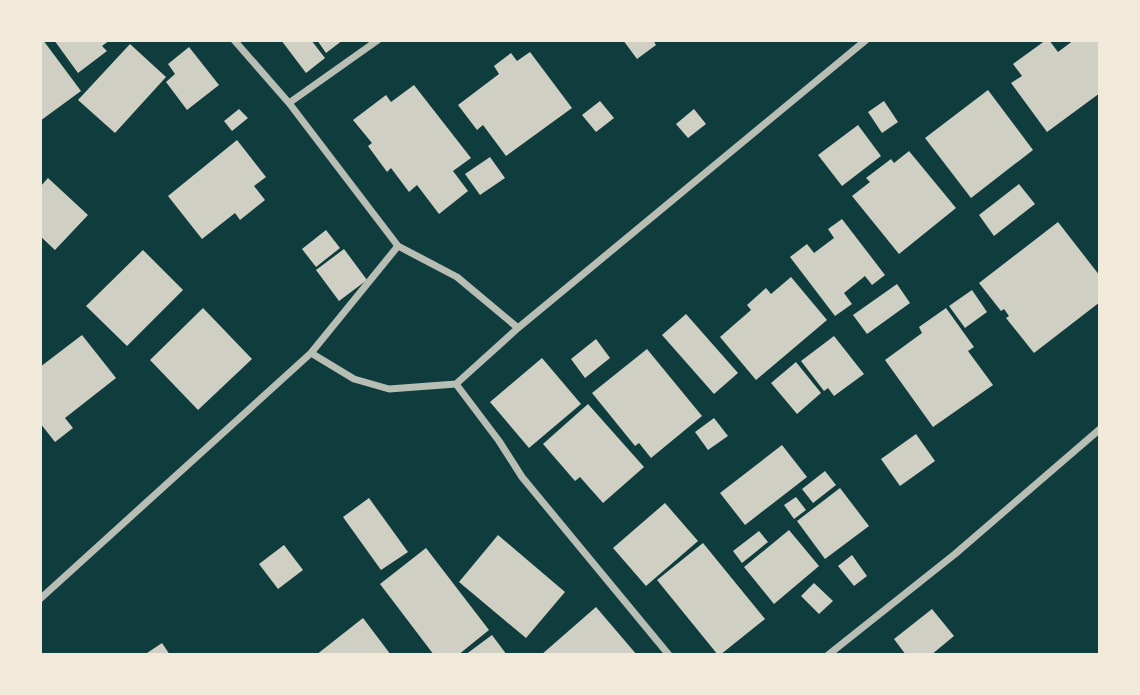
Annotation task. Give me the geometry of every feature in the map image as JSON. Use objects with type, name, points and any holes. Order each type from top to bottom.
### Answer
[{"type":"street","points":[[234,40],[289,103],[398,246],[457,277],[518,328]]},
{"type":"street","points":[[289,103],[378,40]]},
{"type":"street","points":[[311,353],[354,379],[389,389],[456,383],[518,328],[866,40]]},
{"type":"street","points":[[40,599],[311,353],[398,246]]},
{"type":"street","points":[[456,383],[523,477],[669,655]]},
{"type":"street","points":[[828,655],[955,554],[1100,429]]},
{"type":"building","points":[[40,40],[43,40],[81,91],[40,121]]},
{"type":"building","points":[[54,40],[110,40],[102,46],[107,51],[78,73]]},
{"type":"building","points":[[281,40],[311,40],[325,58],[306,73]]},
{"type":"building","points":[[317,40],[343,40],[326,53]]},
{"type":"building","points":[[623,40],[653,40],[656,45],[637,59]]},
{"type":"building","points":[[1049,40],[1058,52],[1074,40],[1100,40],[1100,93],[1047,132],[1011,83],[1022,76],[1013,64]]},
{"type":"building","points":[[130,44],[166,77],[115,133],[78,100]]},
{"type":"building","points":[[189,47],[219,85],[187,110],[166,82],[175,74],[168,64]]},
{"type":"building","points":[[530,52],[572,108],[506,156],[483,125],[477,130],[458,105],[499,74],[494,66],[511,53],[517,61]]},
{"type":"building","points":[[414,85],[471,158],[453,171],[468,191],[439,214],[417,185],[409,192],[391,168],[387,172],[368,146],[372,143],[353,120],[386,95],[391,102]]},
{"type":"building","points":[[988,90],[1033,150],[971,198],[925,138]]},
{"type":"building","points":[[600,101],[614,118],[596,132],[582,115]]},
{"type":"building","points":[[884,101],[898,122],[882,133],[868,112]]},
{"type":"building","points":[[239,109],[248,118],[232,131],[224,121]]},
{"type":"building","points":[[694,109],[706,124],[688,138],[676,124]]},
{"type":"building","points":[[858,125],[881,156],[842,186],[818,155]]},
{"type":"building","points":[[237,140],[266,177],[254,186],[265,200],[240,220],[235,213],[202,239],[168,196]]},
{"type":"building","points":[[909,151],[956,208],[899,254],[852,196],[870,182],[866,178],[891,159],[894,163]]},
{"type":"building","points":[[490,157],[505,178],[480,195],[465,174]]},
{"type":"building","points":[[48,178],[88,215],[55,250],[40,236],[40,187]]},
{"type":"building","points":[[1019,184],[1035,204],[994,236],[979,215]]},
{"type":"building","points":[[842,219],[885,275],[872,285],[865,276],[844,293],[852,304],[835,316],[790,257],[807,244],[814,253],[834,238],[828,229]]},
{"type":"building","points":[[1058,222],[1100,276],[1100,302],[1034,353],[1006,318],[1009,316],[1004,309],[1001,311],[979,283]]},
{"type":"building","points":[[326,230],[340,248],[316,267],[302,249]]},
{"type":"building","points":[[344,249],[367,280],[339,301],[316,270]]},
{"type":"building","points":[[143,250],[183,290],[127,346],[86,306]]},
{"type":"building","points":[[791,277],[827,320],[756,380],[720,337],[751,310],[747,305],[766,288],[771,294]]},
{"type":"building","points":[[897,284],[910,303],[867,334],[853,315]]},
{"type":"building","points":[[972,290],[987,312],[965,328],[949,306]]},
{"type":"building","points":[[203,308],[252,359],[198,410],[150,360]]},
{"type":"building","points":[[946,308],[974,347],[968,351],[993,385],[933,427],[885,360],[922,333],[919,327]]},
{"type":"building","points":[[686,314],[738,373],[714,394],[662,335]]},
{"type":"building","points":[[82,335],[116,378],[65,418],[73,428],[55,442],[40,423],[40,367]]},
{"type":"building","points":[[834,336],[864,374],[834,396],[828,388],[824,391],[801,361]]},
{"type":"building","points":[[596,339],[610,358],[585,378],[571,359]]},
{"type":"building","points":[[647,349],[702,416],[651,458],[639,443],[635,446],[592,393]]},
{"type":"building","points":[[542,358],[581,404],[529,448],[490,402]]},
{"type":"building","points":[[796,362],[821,393],[797,414],[771,383]]},
{"type":"building","points":[[588,404],[644,467],[603,503],[580,477],[575,481],[543,444]]},
{"type":"building","points":[[714,418],[728,436],[708,450],[695,432]]},
{"type":"building","points":[[916,434],[935,461],[900,486],[881,459]]},
{"type":"building","points":[[782,445],[807,477],[745,525],[720,493]]},
{"type":"building","points":[[825,471],[836,485],[813,503],[802,489]]},
{"type":"building","points":[[840,488],[869,526],[825,559],[797,521]]},
{"type":"building","points":[[796,497],[806,510],[794,519],[784,505]]},
{"type":"building","points":[[369,498],[408,552],[381,570],[343,517]]},
{"type":"building","points":[[665,503],[698,541],[646,586],[613,548]]},
{"type":"building","points":[[789,530],[819,566],[774,604],[744,567]]},
{"type":"building","points":[[759,531],[768,542],[742,563],[733,551]]},
{"type":"building","points":[[498,535],[565,592],[526,638],[459,582]]},
{"type":"building","points":[[703,543],[765,619],[720,655],[657,580]]},
{"type":"building","points":[[284,545],[303,570],[278,589],[259,564]]},
{"type":"building","points":[[426,548],[489,630],[458,655],[434,655],[380,584]]},
{"type":"building","points":[[852,555],[867,576],[854,586],[838,566]]},
{"type":"building","points":[[814,583],[833,601],[819,614],[801,596]]},
{"type":"building","points":[[596,607],[637,655],[541,655]]},
{"type":"building","points":[[932,609],[954,636],[931,655],[906,655],[894,639]]},
{"type":"building","points":[[363,618],[391,655],[316,655]]},
{"type":"building","points":[[492,635],[507,655],[465,655]]},
{"type":"building","points":[[162,643],[170,655],[144,655]]}]
